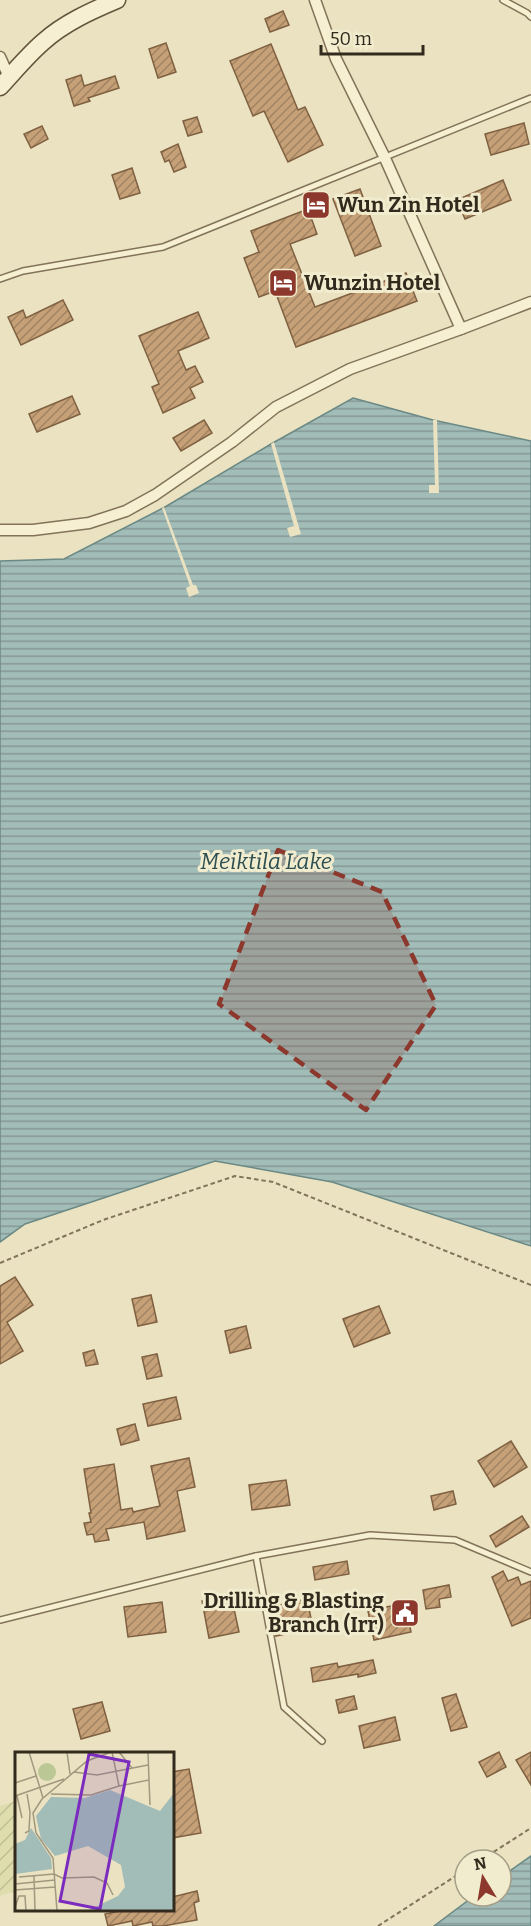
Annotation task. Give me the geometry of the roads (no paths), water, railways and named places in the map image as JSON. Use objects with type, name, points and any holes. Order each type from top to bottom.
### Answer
[{"type":"street","points":[[4,82],[42,42],[57,30],[117,0]]},
{"type":"street","points":[[315,0],[336,59],[384,156],[461,329]]},
{"type":"street","points":[[0,57],[4,82]]},
{"type":"street","points":[[0,530],[33,530],[89,523],[126,511],[155,495],[232,442],[276,407],[350,369],[531,302]]},
{"type":"lane","points":[[503,0],[531,17]]},
{"type":"lane","points":[[0,279],[23,271],[163,247],[531,98]]},
{"type":"lane","points":[[0,1620],[256,1556],[370,1535],[455,1540],[531,1572]]},
{"type":"lane","points":[[256,1556],[284,1707],[322,1741]]},
{"type":"water","name":"Meiktila Lake","points":[[353,398],[433,420],[531,441],[531,1246],[332,1182],[215,1161],[25,1224],[0,1242],[0,561],[64,559],[165,507]]},
{"type":"water","points":[[531,1856],[531,1926],[434,1926],[458,1908],[513,1908],[513,1869]]},
{"type":"place","name":"Wun Zin Hotel","points":[[316,205]]},
{"type":"place","name":"Wunzin Hotel","points":[[283,283]]},
{"type":"place","name":"Drilling & Blasting Branch (Irr)","points":[[405,1613]]}]
